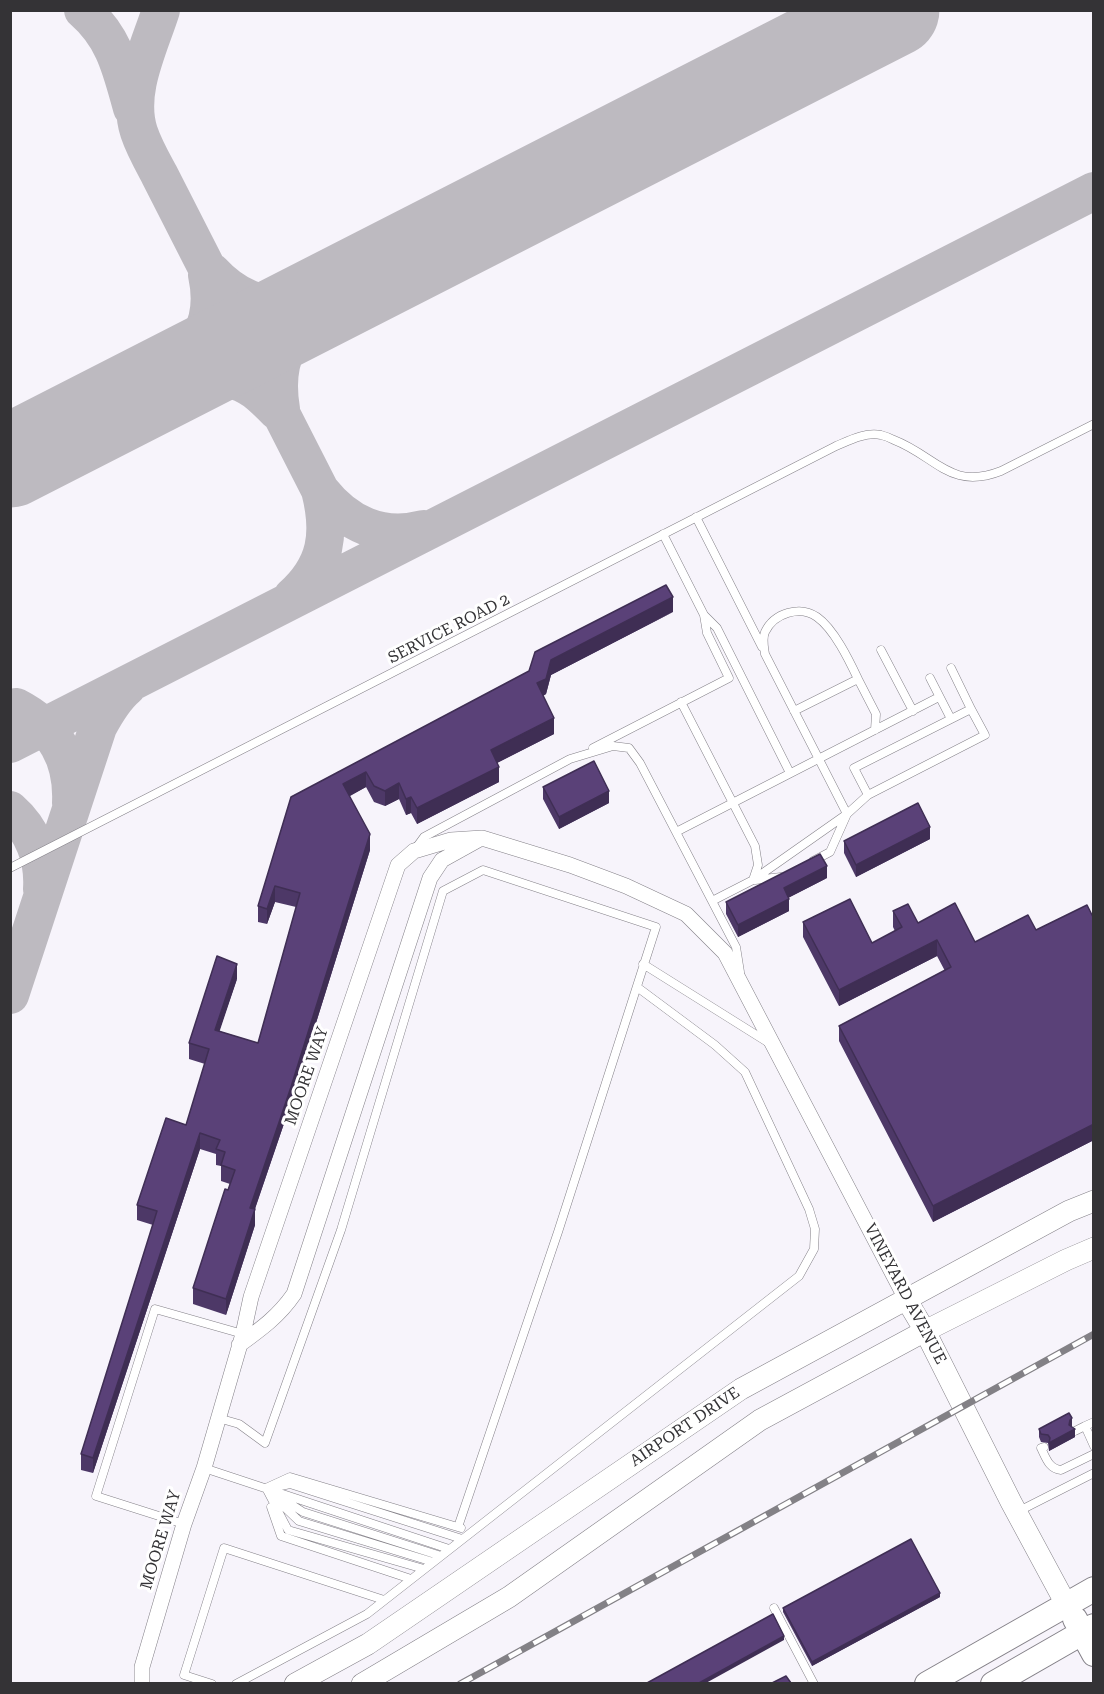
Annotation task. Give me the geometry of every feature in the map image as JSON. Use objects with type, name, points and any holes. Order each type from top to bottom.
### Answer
[{"type":"main road","name":"AIRPORT DRIVE","points":[[295,1683],[368,1644],[741,1389],[1069,1211],[1094,1201]]},
{"type":"main road","points":[[362,1683],[509,1597],[760,1420],[925,1331],[1094,1248]]},
{"type":"main road","name":"VINEYARD AVENUE","points":[[906,1299],[925,1331],[1066,1604]]},
{"type":"main road","points":[[927,1683],[1094,1589]]},
{"type":"main road","points":[[1066,1604],[1088,1629],[1094,1654]]},
{"type":"main road","points":[[993,1683],[1088,1629]]},
{"type":"street","points":[[241,1340],[267,1325],[283,1310],[294,1294],[430,878],[442,860],[483,838]]},
{"type":"street","points":[[414,851],[451,840],[483,838],[626,886],[686,914],[725,953],[742,986]]},
{"type":"street","name":"MOORE WAY","points":[[142,1683],[142,1667],[184,1524],[204,1468],[251,1297],[398,866],[414,851]]},
{"type":"street","name":"VINEYARD AVENUE","points":[[742,986],[906,1299]]},
{"type":"lane","name":"SERVICE ROAD 2","points":[[10,868],[858,436],[880,435],[904,444],[957,476],[971,478],[986,477],[1001,471],[1094,424]]},
{"type":"lane","points":[[696,517],[847,814]]},
{"type":"lane","points":[[414,851],[424,837],[729,678],[707,633],[704,615],[663,534]]},
{"type":"lane","points":[[765,654],[763,643],[765,632],[773,620],[789,612],[803,611],[815,615],[827,625],[876,714],[874,730]]},
{"type":"lane","points":[[704,615],[717,628],[790,773]]},
{"type":"lane","points":[[881,650],[912,711]]},
{"type":"lane","points":[[712,901],[753,880],[847,814],[868,795],[985,735],[951,668]]},
{"type":"lane","points":[[930,678],[951,719]]},
{"type":"lane","points":[[794,711],[858,679]]},
{"type":"lane","points":[[676,832],[939,697]]},
{"type":"lane","points":[[681,702],[755,846],[758,865],[753,880]]},
{"type":"lane","points":[[868,795],[854,768],[971,709]]},
{"type":"lane","points":[[570,759],[613,746],[628,748],[640,763],[736,947],[742,986]]},
{"type":"lane","points":[[810,862],[830,852],[847,814]]},
{"type":"lane","points":[[218,1418],[239,1424],[265,1443],[341,1230],[443,891],[483,870],[656,927],[558,1232],[458,1527]]},
{"type":"lane","points":[[753,880],[780,878],[790,873]]},
{"type":"lane","points":[[643,964],[773,1045]]},
{"type":"lane","points":[[236,1683],[366,1614],[799,1276],[814,1250],[814,1229],[809,1209],[745,1072],[715,1045],[637,987]]},
{"type":"lane","points":[[184,1524],[96,1496],[155,1309],[210,1325],[241,1340]]},
{"type":"lane","points":[[1075,1431],[1094,1422]]},
{"type":"lane","points":[[1085,1426],[1093,1444]]},
{"type":"lane","points":[[1044,1447],[1041,1448],[1051,1467],[1061,1470],[1094,1454]]},
{"type":"lane","points":[[204,1468],[449,1549]]},
{"type":"lane","points":[[1017,1512],[1094,1473]]},
{"type":"lane","points":[[266,1488],[290,1477],[472,1531]]},
{"type":"lane","points":[[266,1488],[290,1484],[462,1539]]},
{"type":"lane","points":[[266,1488],[303,1512],[441,1556]]},
{"type":"lane","points":[[266,1488],[299,1521],[433,1562]]},
{"type":"lane","points":[[266,1488],[288,1530],[424,1569]]},
{"type":"lane","points":[[266,1488],[281,1536],[411,1580]]},
{"type":"lane","points":[[212,1683],[184,1675],[224,1548],[384,1600]]},
{"type":"lane","points":[[774,1608],[814,1683]]},
{"type":"building","points":[[666,585],[673,597],[551,660],[546,679],[537,683],[554,718],[491,750],[499,767],[417,808],[411,797],[406,799],[399,783],[385,791],[374,786],[366,772],[343,784],[370,834],[291,1087],[250,1208],[255,1209],[226,1299],[193,1288],[225,1189],[228,1190],[235,1170],[221,1165],[225,1152],[216,1149],[220,1140],[200,1133],[93,1458],[81,1454],[157,1211],[137,1205],[166,1118],[186,1125],[209,1049],[189,1043],[217,956],[237,964],[215,1030],[258,1043],[300,893],[275,886],[267,909],[258,906],[291,797],[529,671],[535,652]]},
{"type":"building","points":[[594,761],[609,791],[559,817],[543,787]]},
{"type":"building","points":[[918,803],[930,827],[856,865],[844,841]]},
{"type":"building","points":[[820,854],[827,866],[784,888],[789,899],[738,925],[726,902]]},
{"type":"building","points":[[850,899],[872,943],[902,927],[893,911],[908,904],[918,923],[955,903],[975,942],[1028,915],[1036,930],[1087,905],[1094,919],[1094,1124],[933,1206],[839,1026],[951,967],[937,940],[839,990],[803,922]]},
{"type":"building","points":[[1069,1413],[1072,1418],[1069,1425],[1075,1429],[1049,1443],[1048,1435],[1041,1434],[1039,1429]]},
{"type":"building","points":[[911,1539],[940,1593],[812,1662],[783,1608]]},
{"type":"building","points":[[773,1614],[784,1636],[699,1683],[647,1683]]},
{"type":"building","points":[[786,1676],[791,1683],[772,1683]]},
{"type":"taxiway","points":[[83,10],[110,43],[132,108]]},
{"type":"taxiway","points":[[161,10],[145,55],[135,101],[139,132],[148,154],[320,490],[342,512],[366,526],[393,532],[424,529]]},
{"type":"taxiway","points":[[10,744],[1094,191]]},
{"type":"taxiway","points":[[212,272],[239,294],[259,303],[281,306],[298,305],[331,297]]},
{"type":"taxiway","points":[[154,388],[180,363],[199,339],[209,311],[210,294],[207,275]]},
{"type":"taxiway","points":[[281,409],[280,374],[288,346],[305,321],[331,297]]},
{"type":"taxiway","points":[[154,388],[194,378],[221,378],[247,386],[277,411]]},
{"type":"taxiway","points":[[292,597],[313,573],[323,548],[325,520],[320,490]]},
{"type":"taxiway","points":[[10,995],[98,727],[114,701],[127,687]]},
{"type":"taxiway","points":[[16,707],[41,724],[59,746],[69,772],[71,803]]},
{"type":"taxiway","points":[[10,810],[31,836],[39,856],[42,889]]},
{"type":"runway","points":[[10,461],[893,10]]},
{"type":"railway","points":[[460,1684],[1094,1334]]}]
